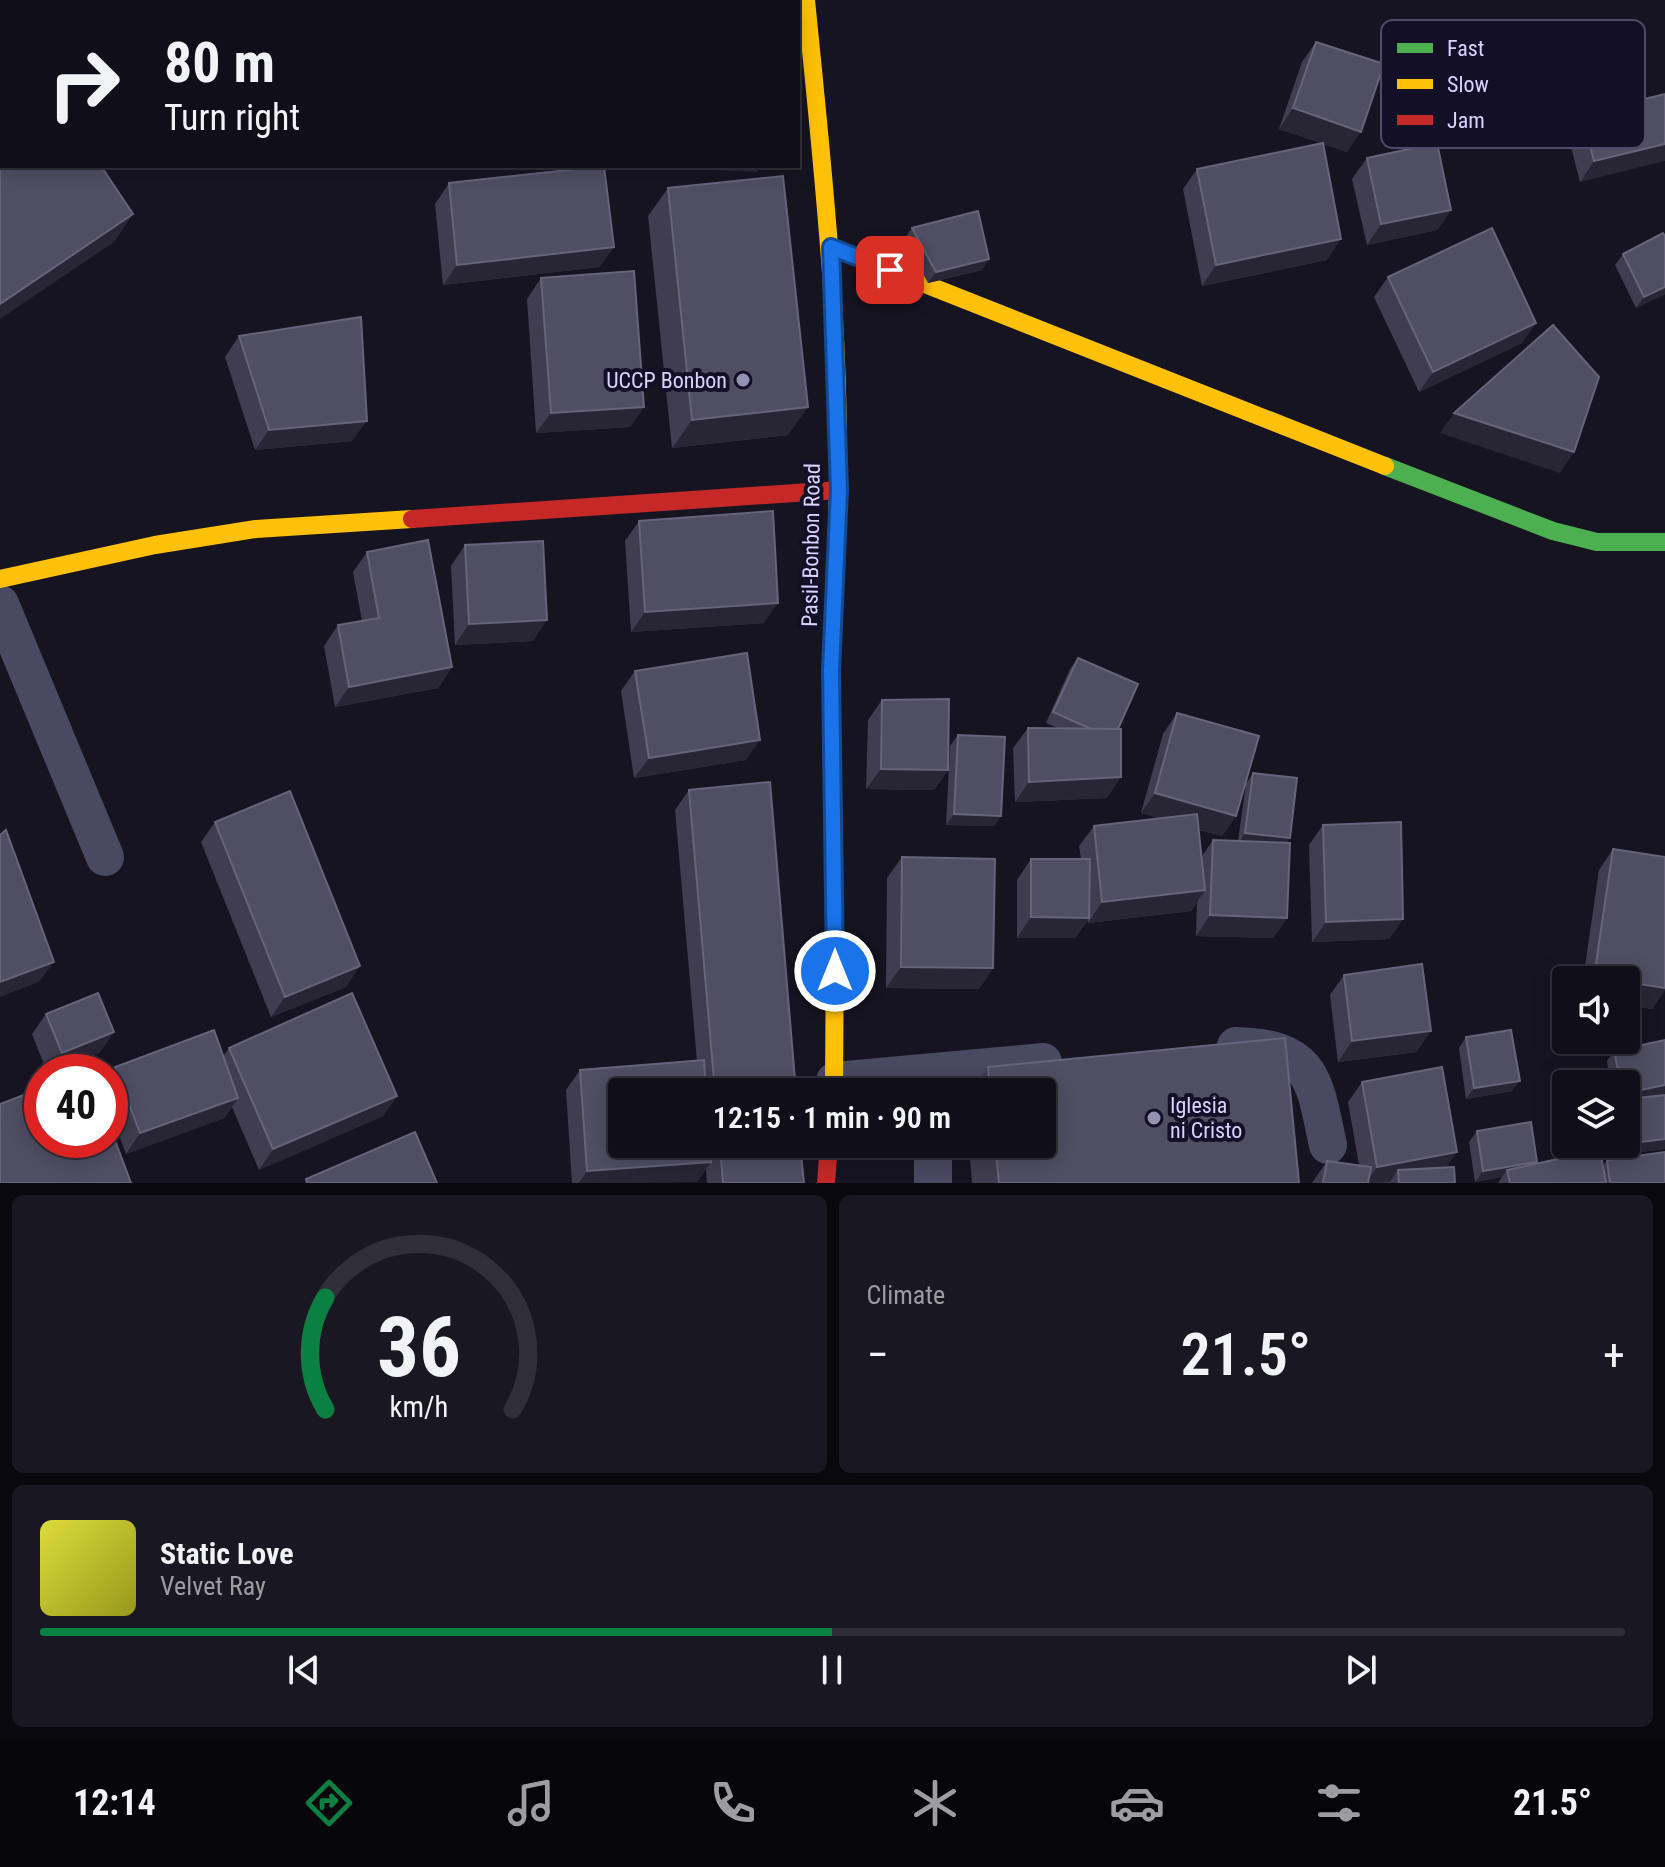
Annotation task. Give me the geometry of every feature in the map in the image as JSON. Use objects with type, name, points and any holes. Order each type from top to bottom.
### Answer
[{"type":"street","name":"Pasil-Bonbon Road","points":[[806,0],[831,247],[839,490],[831,670],[834,1078]]},
{"type":"street","points":[[831,247],[1553,531],[1597,542],[1665,542]]},
{"type":"street","points":[[0,579],[155,545],[256,529],[839,490]]},
{"type":"street","points":[[826,1183],[828,1158]]},
{"type":"lane","points":[[0,604],[105,857]]},
{"type":"lane","points":[[1207,1048],[1238,1045],[1272,1048],[1299,1062],[1314,1083],[1328,1145]]},
{"type":"lane","points":[[957,1078],[1070,1060]]},
{"type":"lane","points":[[933,1158],[933,1183]]},
{"type":"building","points":[[1316,42],[1381,63],[1381,73],[1361,132],[1293,108]]},
{"type":"building","points":[[1665,94],[1665,144],[1594,161],[1591,148],[1645,148],[1645,99]]},
{"type":"building","points":[[1323,143],[1341,239],[1216,265],[1197,169]]},
{"type":"building","points":[[1414,148],[1438,148],[1451,210],[1381,224],[1367,158]]},
{"type":"building","points":[[0,168],[102,168],[133,214],[0,304]]},
{"type":"building","points":[[604,168],[614,247],[457,265],[449,183]]},
{"type":"building","points":[[783,176],[808,407],[692,420],[668,188]]},
{"type":"building","points":[[978,211],[989,259],[936,272],[912,228]]},
{"type":"building","points":[[1492,228],[1536,323],[1433,372],[1388,277]]},
{"type":"building","points":[[1663,233],[1665,287],[1644,297],[1623,254]]},
{"type":"building","points":[[634,271],[644,407],[551,413],[541,278]]},
{"type":"building","points":[[361,317],[367,421],[269,430],[239,336]]},
{"type":"building","points":[[1553,325],[1599,377],[1574,452],[1454,413]]},
{"type":"building","points":[[773,511],[778,603],[645,612],[639,521]]},
{"type":"building","points":[[428,540],[452,667],[349,687],[338,625],[379,618],[367,552]]},
{"type":"building","points":[[543,541],[547,620],[469,624],[465,545]]},
{"type":"building","points":[[747,653],[760,740],[649,758],[635,671]]},
{"type":"building","points":[[1078,658],[1138,684],[1118,729],[1091,729],[1053,712]]},
{"type":"building","points":[[949,699],[948,770],[881,769],[882,700]]},
{"type":"building","points":[[1177,713],[1259,736],[1236,816],[1155,793]]},
{"type":"building","points":[[1028,728],[1121,729],[1121,777],[1029,782]]},
{"type":"building","points":[[958,735],[1005,737],[1001,816],[954,814]]},
{"type":"building","points":[[1253,773],[1297,778],[1290,838],[1245,833]]},
{"type":"building","points":[[770,782],[795,1078],[714,1078],[689,790]]},
{"type":"building","points":[[290,791],[360,966],[285,997],[215,822]]},
{"type":"building","points":[[1197,814],[1205,890],[1102,902],[1094,826]]},
{"type":"building","points":[[1401,822],[1403,919],[1326,922],[1323,825]]},
{"type":"building","points":[[6,830],[54,962],[0,982],[0,835]]},
{"type":"building","points":[[1213,840],[1290,843],[1287,918],[1210,915]]},
{"type":"building","points":[[1613,849],[1665,857],[1665,988],[1640,984],[1640,966],[1596,966]]},
{"type":"building","points":[[902,857],[995,859],[993,968],[901,967]]},
{"type":"building","points":[[1031,859],[1090,859],[1089,918],[1031,917]]},
{"type":"building","points":[[1422,964],[1431,1031],[1352,1041],[1344,975]]},
{"type":"building","points":[[98,993],[114,1032],[62,1053],[46,1014]]},
{"type":"building","points":[[352,993],[397,1096],[273,1149],[229,1048]]},
{"type":"building","points":[[214,1030],[238,1098],[140,1133],[128,1101],[128,1062]]},
{"type":"building","points":[[1511,1030],[1520,1081],[1474,1088],[1466,1037]]},
{"type":"building","name":"Iglesia ni Cristo","points":[[1285,1038],[1299,1183],[999,1183],[996,1158],[1056,1158],[1056,1078],[989,1078],[988,1067]]},
{"type":"building","points":[[1665,1040],[1665,1085],[1640,1090],[1640,1070],[1618,1070],[1615,1054],[1640,1054],[1640,1045]]},
{"type":"building","points":[[704,1060],[705,1078],[608,1078],[608,1158],[711,1158],[711,1162],[587,1171],[580,1070]]},
{"type":"building","points":[[1442,1067],[1457,1152],[1377,1167],[1362,1082]]},
{"type":"building","points":[[24,1095],[24,1158],[122,1158],[131,1183],[0,1183],[0,1104]]},
{"type":"building","points":[[1665,1095],[1665,1139],[1640,1142],[1640,1098]]},
{"type":"building","points":[[1531,1122],[1537,1162],[1483,1171],[1477,1131]]},
{"type":"building","points":[[415,1132],[437,1183],[307,1183],[306,1179]]},
{"type":"building","points":[[1665,1152],[1665,1183],[1610,1183],[1607,1160],[1640,1158],[1640,1155]]},
{"type":"building","points":[[721,1158],[801,1158],[804,1183],[723,1183]]},
{"type":"building","points":[[1563,1158],[1601,1158],[1606,1183],[1510,1183],[1507,1170]]},
{"type":"building","points":[[1327,1161],[1371,1167],[1368,1183],[1323,1183]]},
{"type":"building","points":[[1454,1167],[1455,1183],[1399,1183],[1398,1170]]},
{"type":"traffic: fast","points":[[1385,466],[1553,531],[1597,542],[1665,542]]},
{"type":"traffic: slow","points":[[806,0],[826,205],[835,342],[838,411],[836,549]]},
{"type":"traffic: slow","points":[[831,247],[1385,466]]},
{"type":"traffic: slow","points":[[0,579],[155,545],[256,529],[412,519]]},
{"type":"traffic: slow","points":[[834,1078],[835,929]]},
{"type":"traffic: jam","points":[[412,519],[839,490]]},
{"type":"traffic: jam","points":[[835,929],[831,670],[836,549]]},
{"type":"traffic: jam","points":[[826,1183],[828,1158]]},
{"type":"place","name":"UCCP Bonbon","points":[[743,380]]},
{"type":"place","name":"Iglesia ni Cristo","points":[[1154,1118]]},
{"type":"route","points":[[835,971],[831,670],[839,490],[831,247],[890,270]]}]
